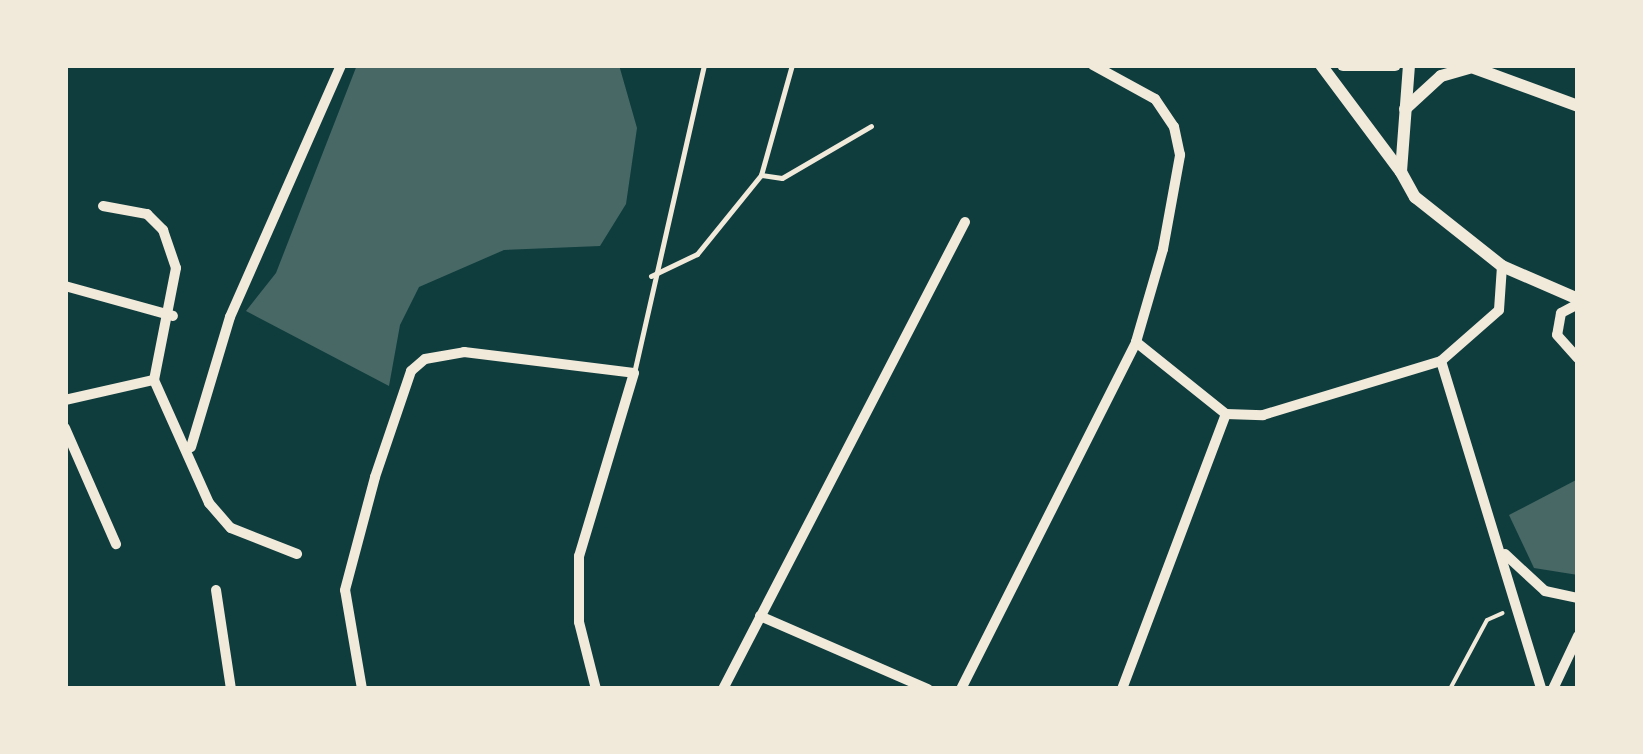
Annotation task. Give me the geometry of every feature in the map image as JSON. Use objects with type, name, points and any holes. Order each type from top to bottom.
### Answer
[{"type":"street","points":[[191,446],[230,317],[340,65]]},
{"type":"street","points":[[961,689],[1136,342],[1180,156],[1155,100],[1093,65]]},
{"type":"street","points":[[1321,65],[1436,217],[1502,266],[1578,302]]},
{"type":"street","points":[[1343,65],[1395,65]]},
{"type":"street","points":[[1402,172],[1409,65]]},
{"type":"street","points":[[1404,110],[1441,76],[1467,67],[1578,106]]},
{"type":"street","points":[[102,206],[147,214],[163,230],[176,268],[173,316],[154,380],[191,446],[219,518],[297,554]]},
{"type":"street","points":[[724,689],[965,222]]},
{"type":"street","points":[[1136,342],[1226,414],[1262,415],[1441,361],[1499,310],[1502,266]]},
{"type":"street","points":[[65,286],[173,316]]},
{"type":"street","points":[[1578,302],[1561,313],[1557,334],[1578,358]]},
{"type":"street","points":[[362,689],[345,590],[412,372],[425,358],[464,352],[634,373],[578,556],[579,622],[596,689]]},
{"type":"street","points":[[1441,361],[1504,553],[1541,689]]},
{"type":"street","points":[[65,400],[154,380]]},
{"type":"street","points":[[1122,689],[1226,414]]},
{"type":"street","points":[[65,428],[116,544]]},
{"type":"street","points":[[1504,553],[1544,591],[1578,598]]},
{"type":"street","points":[[216,590],[231,689]]},
{"type":"street","points":[[760,616],[928,689]]},
{"type":"street","points":[[1553,689],[1578,636]]},
{"type":"lane","points":[[634,373],[651,276],[704,65]]},
{"type":"lane","points":[[651,276],[697,254],[761,175],[792,65]]},
{"type":"lane","points":[[761,175],[782,178],[872,126]]},
{"type":"path","points":[[1450,689],[1487,620],[1518,606]]},
{"type":"building","points":[[357,65],[619,65],[637,128],[626,204],[600,246],[504,250],[419,287],[400,325],[389,386],[246,311],[276,273]]},
{"type":"building","points":[[1578,479],[1578,575],[1534,568],[1509,515]]}]
